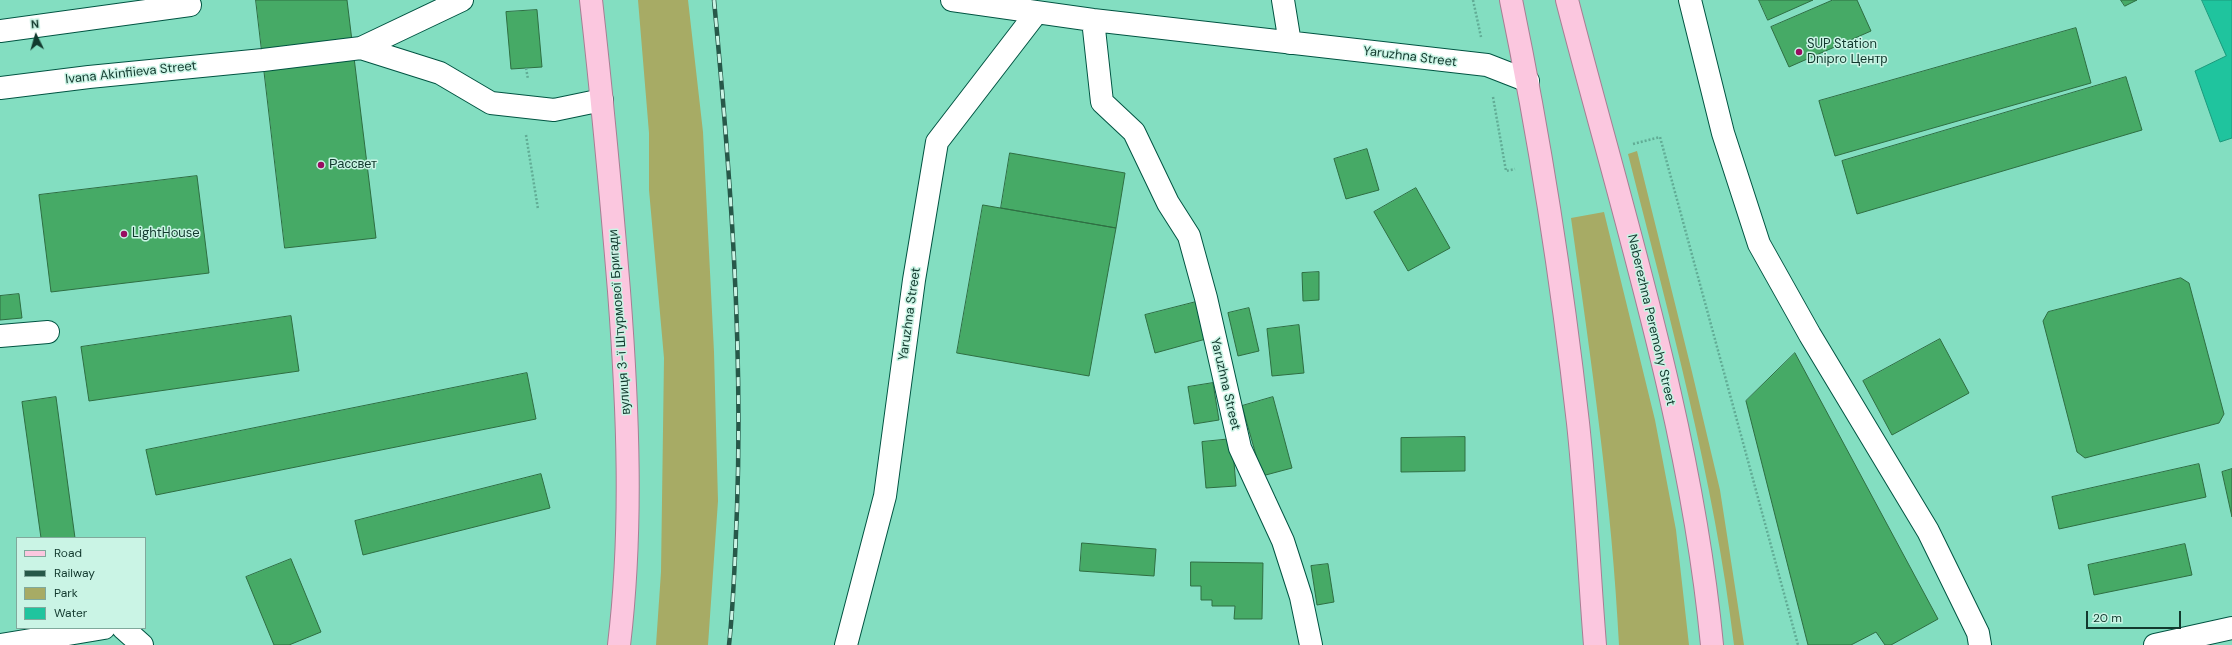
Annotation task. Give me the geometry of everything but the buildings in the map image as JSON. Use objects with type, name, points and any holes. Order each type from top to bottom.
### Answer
[{"type":"main road","name":"вулиця 3-ї Штурмової Бригади","points":[[591,0],[602,100],[627,398],[628,513],[624,608],[620,645]]},
{"type":"main road","points":[[1511,0],[1528,81],[1560,279],[1578,424],[1595,645]]},
{"type":"main road","name":"Naberezhna Peremohy Street","points":[[1567,0],[1656,333],[1692,508],[1712,645]]},
{"type":"street","points":[[357,49],[462,0]]},
{"type":"street","name":"Yaruzhna Street","points":[[952,0],[1093,20],[1487,65],[1528,81]]},
{"type":"street","points":[[1283,0],[1290,43]]},
{"type":"street","points":[[1690,0],[1723,133],[1759,244],[1810,335],[1928,531],[1978,633],[1980,645]]},
{"type":"street","points":[[0,31],[190,5]]},
{"type":"street","name":"Yaruzhna Street","points":[[846,645],[885,496],[914,280],[937,142],[1037,12]]},
{"type":"street","name":"Yaruzhna Street","points":[[1093,20],[1102,102],[1134,132],[1168,203],[1189,236],[1206,298],[1240,448],[1283,540],[1301,597],[1311,645]]},
{"type":"street","points":[[357,49],[440,73],[491,103],[554,110],[602,100]]},
{"type":"street","name":"Ivana Akinfiieva Street","points":[[0,88],[89,77],[357,49]]},
{"type":"street","points":[[0,336],[48,332]]},
{"type":"street","points":[[2155,645],[2232,628]]},
{"type":"street","points":[[0,645],[78,638],[101,629]]},
{"type":"street","points":[[124,629],[142,645]]},
{"type":"path","points":[[525,136],[538,209]]},
{"type":"path","points":[[1627,146],[1660,137],[1798,645]]},
{"type":"green space","points":[[638,0],[688,0],[703,132],[714,352],[718,501],[708,645],[656,645],[661,572],[664,358],[649,190],[649,133]]},
{"type":"green space","points":[[1637,151],[1720,490],[1744,645],[1734,645],[1715,521],[1689,398],[1628,154]]},
{"type":"green space","points":[[1604,212],[1655,420],[1676,530],[1689,645],[1619,645],[1616,591],[1606,484],[1571,218]]},
{"type":"water","points":[[2202,0],[2232,0],[2232,138],[2220,142],[2195,71],[2226,56]]},
{"type":"railway","points":[[714,0],[730,191],[737,318],[737,509],[729,645]]},
{"type":"place","name":"SUP Station Dnipro Центр","points":[[1799,52]]},
{"type":"place","name":"Рассвет","points":[[321,165]]},
{"type":"place","name":"LightHouse","points":[[124,234]]}]
